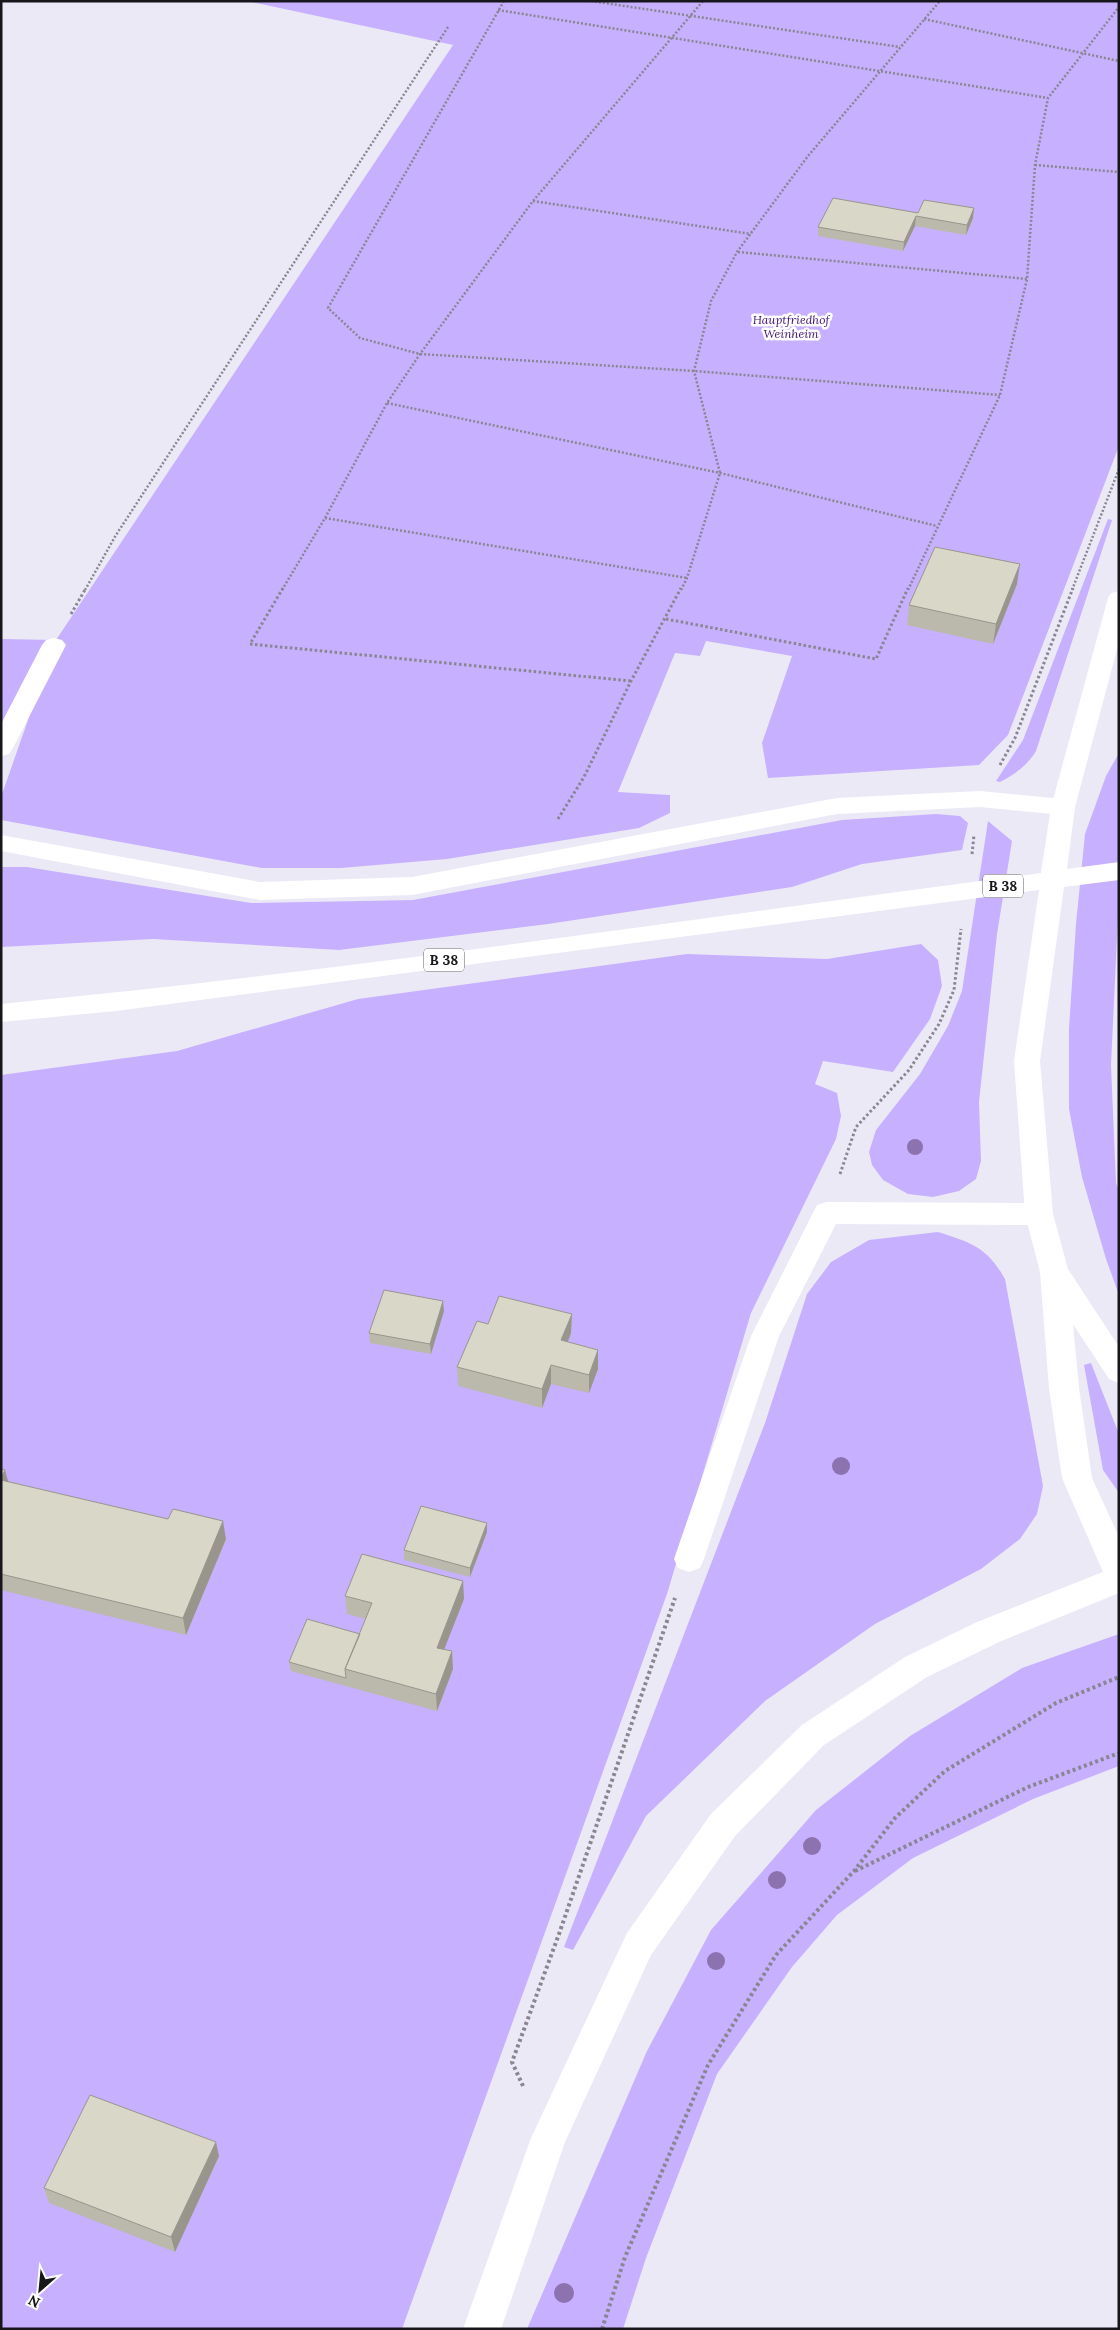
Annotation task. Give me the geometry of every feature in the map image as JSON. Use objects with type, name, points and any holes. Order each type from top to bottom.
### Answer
[{"type":"main road","points":[[1119,598],[1109,662],[1063,807],[1027,1061],[1039,1214],[1054,1272],[1064,1388],[1077,1478],[1119,1572]]},
{"type":"main road","points":[[1,748],[54,645]]},
{"type":"main road","points":[[1,844],[260,891],[412,886],[837,806],[980,799],[1063,807]]},
{"type":"main road","name":"B 38","points":[[1,1013],[126,1001],[1119,871]]},
{"type":"main road","points":[[689,1559],[765,1336],[827,1213],[1039,1214]]},
{"type":"main road","points":[[1054,1272],[1119,1371]]},
{"type":"main road","points":[[482,2329],[549,2138],[639,1944],[723,1825],[813,1736],[916,1666],[988,1632],[1119,1579]]},
{"type":"path","points":[[504,1],[328,308],[360,338],[420,354],[694,371],[1000,395]]},
{"type":"path","points":[[591,1],[900,48]]},
{"type":"path","points":[[631,681],[250,644],[325,518],[387,403],[420,354],[533,201],[703,1]]},
{"type":"path","points":[[557,858],[551,831],[584,777],[631,681],[687,578],[720,473],[694,371],[711,301],[737,252],[808,156],[940,1]]},
{"type":"path","points":[[666,619],[876,659],[936,526],[1000,395],[1027,279],[1035,165],[1048,98],[1119,7]]},
{"type":"path","points":[[498,10],[1048,98]]},
{"type":"path","points":[[924,19],[1119,61]]},
{"type":"path","points":[[54,645],[116,536],[448,27]]},
{"type":"path","points":[[1035,165],[1119,172]]},
{"type":"path","points":[[533,201],[751,234]]},
{"type":"path","points":[[737,252],[1027,279]]},
{"type":"path","points":[[387,403],[720,473],[936,526]]},
{"type":"path","points":[[971,857],[980,799],[1015,738],[1119,468]]},
{"type":"path","points":[[325,518],[687,578]]},
{"type":"path","points":[[827,1213],[856,1127],[909,1070],[939,1024],[954,990],[963,920]]},
{"type":"path","points":[[549,2138],[512,2062],[559,1934],[689,1559]]},
{"type":"path","points":[[602,2329],[625,2257],[708,2065],[776,1955],[854,1871],[895,1818],[945,1771],[1056,1703],[1119,1677]]},
{"type":"path","points":[[854,1871],[1028,1787],[1119,1753]]},
{"type":"green space","name":"Hauptfriedhof Weinheim","points":[[247,1],[1119,1],[1119,446],[1008,735],[979,765],[768,778],[762,743],[792,656],[706,641],[700,656],[675,653],[618,792],[670,795],[670,813],[639,828],[447,859],[341,868],[262,868],[1,820],[1,797],[55,643],[1,730],[1,639],[56,640],[453,45]]},
{"type":"green space","points":[[1108,519],[1112,520],[1036,751],[1029,761],[1016,773],[1000,782],[996,781],[1023,740]]},
{"type":"green space","points":[[1119,753],[1119,896],[1111,1065],[1116,1183],[1119,1191],[1119,1295],[1106,1259],[1082,1177],[1069,1109],[1069,1028],[1076,924],[1085,834],[1106,776]]},
{"type":"green space","points":[[936,814],[960,816],[968,823],[962,850],[862,864],[792,887],[548,924],[339,950],[153,939],[1,947],[1,867],[27,867],[251,903],[413,900],[842,820]]},
{"type":"green space","points":[[988,821],[1012,841],[997,934],[979,1102],[981,1161],[976,1179],[959,1191],[933,1197],[908,1194],[883,1180],[872,1165],[869,1152],[876,1130],[920,1074],[948,1026],[962,991]]},
{"type":"green space","points":[[921,944],[938,960],[942,986],[930,1019],[893,1072],[823,1061],[815,1084],[837,1093],[841,1116],[836,1139],[751,1313],[667,1594],[402,2329],[1,2329],[1,1075],[177,1051],[358,999],[687,954],[827,959]]},
{"type":"green space","points":[[938,1232],[960,1239],[978,1248],[992,1260],[1005,1279],[1043,1486],[1037,1514],[1020,1539],[981,1569],[875,1624],[765,1701],[646,1816],[573,1950],[564,1947],[765,1423],[807,1294],[831,1262],[869,1240]]},
{"type":"green space","points":[[1091,1363],[1119,1434],[1119,1493],[1103,1470],[1084,1365]]},
{"type":"green space","points":[[1119,1634],[1119,1766],[1033,1799],[913,1858],[837,1915],[792,1967],[717,2074],[646,2258],[623,2329],[527,2329],[647,2051],[711,1930],[816,1810],[910,1736],[1022,1668]]},
{"type":"building","points":[[833,198],[918,213],[924,200],[974,208],[967,225],[916,216],[904,242],[818,227]]},
{"type":"building","points":[[935,547],[1020,564],[996,624],[909,605]]},
{"type":"building","points":[[384,1290],[443,1301],[430,1344],[369,1333]]},
{"type":"building","points":[[499,1296],[572,1314],[561,1340],[598,1350],[589,1375],[551,1365],[542,1389],[457,1367],[477,1321],[488,1324]]},
{"type":"building","points":[[1,1469],[5,1470],[1,1478]]},
{"type":"building","points":[[1,1480],[168,1519],[173,1509],[223,1521],[183,1618],[1,1574]]},
{"type":"building","points":[[421,1506],[487,1523],[470,1568],[404,1550]]},
{"type":"building","points":[[362,1554],[463,1581],[437,1648],[452,1651],[436,1694],[345,1669],[372,1603],[345,1596]]},
{"type":"building","points":[[307,1619],[360,1634],[345,1669],[346,1678],[289,1662]]},
{"type":"building","points":[[90,2095],[216,2142],[171,2237],[44,2188]]}]
